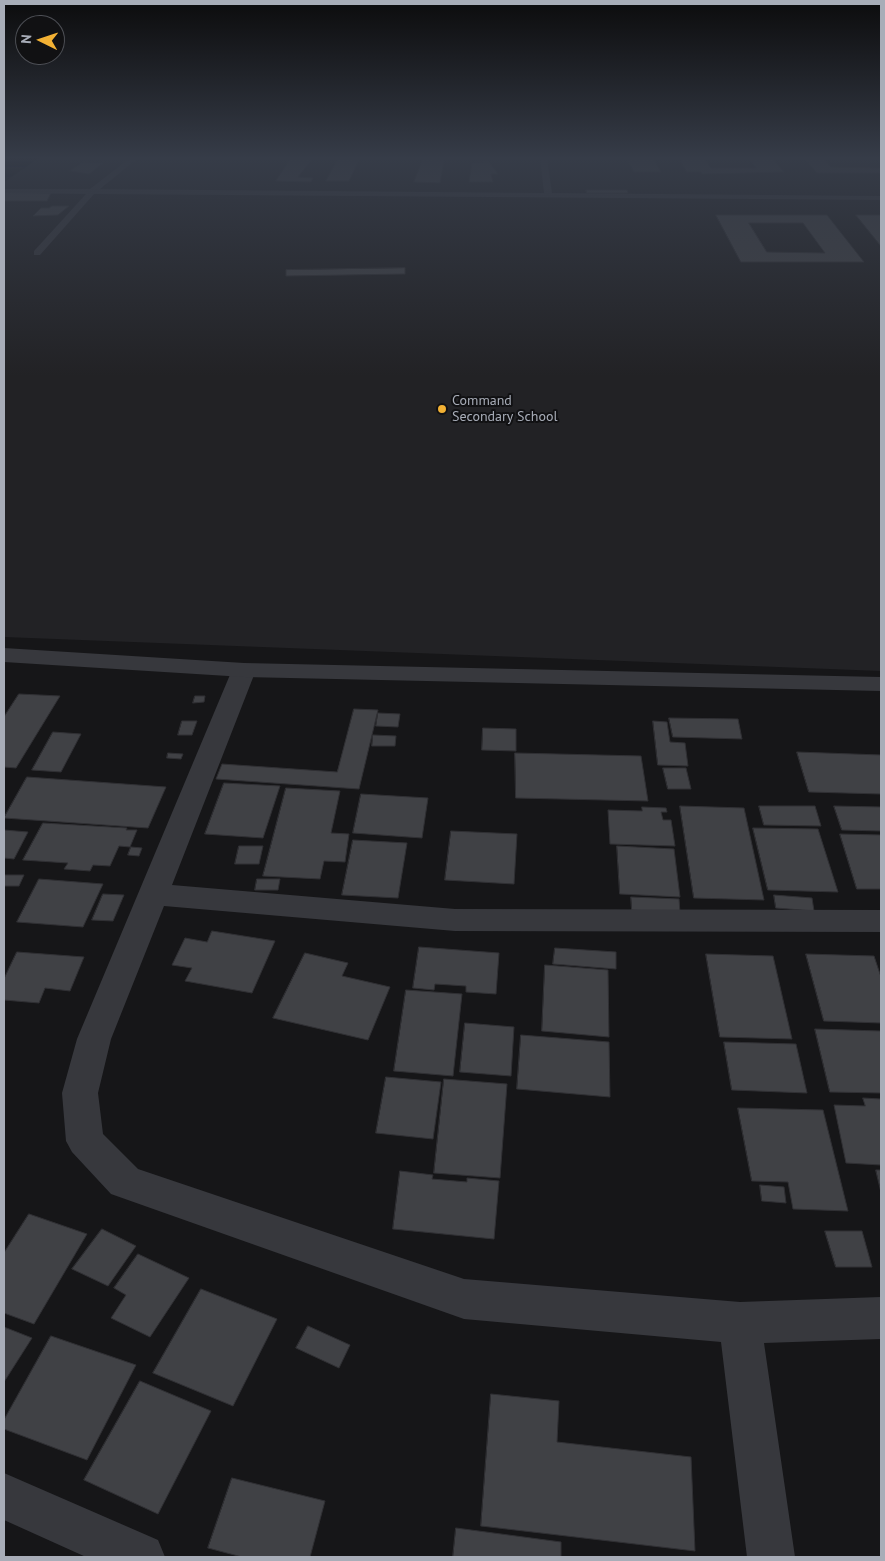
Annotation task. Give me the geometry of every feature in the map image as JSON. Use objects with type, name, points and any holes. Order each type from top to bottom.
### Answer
[{"type":"street","points":[[4,655],[244,670],[881,684]]},
{"type":"street","points":[[244,670],[94,1039],[80,1093],[85,1141],[124,1182],[464,1299],[740,1323],[881,1318]]},
{"type":"street","points":[[153,894],[455,920],[881,921]]},
{"type":"street","points":[[740,1323],[771,1557]]},
{"type":"street","points":[[4,1496],[141,1557]]},
{"type":"lane","points":[[37,253],[57,231]]},
{"type":"shaded area","name":"Command Secondary School","points":[[4,231],[881,231],[881,671],[4,637]]},
{"type":"building","points":[[724,231],[754,231],[767,252],[825,253],[809,231],[839,231],[864,262],[741,262]]},
{"type":"building","points":[[869,231],[881,231],[881,246]]},
{"type":"building","points":[[405,268],[405,274],[286,276],[286,270]]},
{"type":"building","points":[[19,694],[60,696],[16,768],[4,767],[4,717]]},
{"type":"building","points":[[195,696],[205,696],[204,702],[193,703]]},
{"type":"building","points":[[354,709],[378,710],[359,789],[216,779],[222,764],[337,772]]},
{"type":"building","points":[[378,713],[400,714],[398,727],[376,726]]},
{"type":"building","points":[[669,718],[738,719],[742,739],[673,737]]},
{"type":"building","points":[[182,721],[197,721],[192,735],[178,735]]},
{"type":"building","points":[[653,721],[667,722],[670,742],[685,743],[688,766],[658,765]]},
{"type":"building","points":[[483,728],[516,729],[516,751],[482,750]]},
{"type":"building","points":[[53,732],[81,734],[61,772],[32,770]]},
{"type":"building","points":[[373,735],[396,736],[395,746],[372,746]]},
{"type":"building","points":[[797,752],[881,755],[881,794],[809,792]]},
{"type":"building","points":[[168,753],[183,754],[181,759],[167,758]]},
{"type":"building","points":[[515,753],[641,756],[648,801],[516,798]]},
{"type":"building","points":[[663,768],[686,768],[691,789],[668,789]]},
{"type":"building","points":[[27,777],[166,787],[148,828],[4,818]]},
{"type":"building","points":[[224,783],[280,786],[263,838],[205,834]]},
{"type":"building","points":[[286,788],[340,791],[331,833],[349,834],[345,862],[324,861],[320,879],[263,876]]},
{"type":"building","points":[[361,794],[428,798],[422,838],[353,833]]},
{"type":"building","points":[[680,806],[744,808],[764,900],[694,898]]},
{"type":"building","points":[[759,806],[815,806],[821,826],[764,825]]},
{"type":"building","points":[[834,806],[881,807],[881,831],[842,830]]},
{"type":"building","points":[[642,807],[666,808],[667,812],[661,812],[663,820],[671,820],[675,846],[610,844],[608,810],[642,811]]},
{"type":"building","points":[[43,823],[137,830],[130,847],[119,846],[110,866],[93,865],[90,871],[64,869],[68,863],[23,860]]},
{"type":"building","points":[[753,828],[818,829],[838,892],[768,890]]},
{"type":"building","points":[[4,830],[28,832],[14,859],[4,858]]},
{"type":"building","points":[[451,831],[517,834],[514,884],[445,880]]},
{"type":"building","points":[[840,834],[881,835],[881,889],[857,889]]},
{"type":"building","points":[[353,840],[407,843],[398,898],[342,895]]},
{"type":"building","points":[[239,846],[263,846],[259,864],[235,864]]},
{"type":"building","points":[[617,846],[674,849],[680,897],[620,894]]},
{"type":"building","points":[[131,847],[142,848],[139,856],[128,855]]},
{"type":"building","points":[[4,875],[24,875],[19,886],[4,886]]},
{"type":"building","points":[[39,879],[103,884],[83,927],[17,922]]},
{"type":"building","points":[[257,879],[280,879],[278,890],[255,890]]},
{"type":"building","points":[[103,894],[124,895],[113,921],[92,920]]},
{"type":"building","points":[[774,895],[812,898],[814,911],[776,908]]},
{"type":"building","points":[[631,897],[679,899],[680,913],[632,910]]},
{"type":"building","points":[[212,931],[275,941],[252,993],[185,981],[192,968],[172,965],[185,938],[207,942]]},
{"type":"building","points":[[419,947],[499,953],[496,994],[466,992],[466,986],[435,984],[434,990],[413,988]]},
{"type":"building","points":[[555,948],[616,952],[616,969],[553,964]]},
{"type":"building","points":[[17,952],[84,957],[70,991],[45,988],[39,1003],[4,1000],[4,979]]},
{"type":"building","points":[[305,953],[348,963],[342,976],[390,987],[368,1040],[273,1018]]},
{"type":"building","points":[[706,954],[773,956],[792,1039],[720,1037]]},
{"type":"building","points":[[806,954],[874,956],[881,977],[881,1023],[824,1021]]},
{"type":"building","points":[[545,965],[608,970],[609,1037],[542,1031]]},
{"type":"building","points":[[406,990],[462,994],[453,1076],[394,1071]]},
{"type":"building","points":[[465,1023],[514,1027],[511,1076],[460,1072]]},
{"type":"building","points":[[815,1029],[881,1031],[881,1093],[830,1092]]},
{"type":"building","points":[[521,1035],[609,1042],[610,1097],[517,1089]]},
{"type":"building","points":[[724,1042],[796,1044],[807,1093],[732,1090]]},
{"type":"building","points":[[386,1077],[441,1082],[433,1139],[376,1133]]},
{"type":"building","points":[[444,1079],[507,1084],[500,1178],[434,1173]]},
{"type":"building","points":[[863,1098],[881,1099],[881,1165],[846,1163],[834,1105],[865,1106]]},
{"type":"building","points":[[738,1108],[823,1110],[848,1211],[793,1209],[788,1182],[752,1181]]},
{"type":"building","points":[[876,1170],[881,1170],[881,1192]]},
{"type":"building","points":[[400,1171],[433,1175],[432,1179],[467,1182],[467,1178],[499,1181],[494,1239],[393,1229]]},
{"type":"building","points":[[760,1185],[784,1187],[786,1203],[762,1201]]},
{"type":"building","points":[[29,1214],[87,1234],[34,1324],[4,1313],[4,1253]]},
{"type":"building","points":[[102,1229],[136,1246],[108,1286],[72,1269]]},
{"type":"building","points":[[825,1231],[862,1231],[872,1267],[836,1267]]},
{"type":"building","points":[[138,1254],[189,1278],[150,1337],[111,1318],[126,1295],[114,1288]]},
{"type":"building","points":[[201,1289],[277,1319],[233,1406],[153,1373]]},
{"type":"building","points":[[308,1326],[350,1345],[339,1368],[296,1348]]},
{"type":"building","points":[[4,1327],[32,1338],[4,1382]]},
{"type":"building","points":[[51,1336],[136,1365],[87,1460],[4,1429],[4,1420]]},
{"type":"building","points":[[140,1381],[211,1411],[158,1514],[84,1480]]},
{"type":"building","points":[[491,1394],[559,1401],[557,1442],[691,1457],[695,1551],[481,1526]]},
{"type":"building","points":[[232,1478],[325,1501],[310,1557],[242,1557],[208,1548]]},
{"type":"building","points":[[456,1528],[561,1542],[561,1557],[453,1557]]},
{"type":"place","name":"Command Secondary School","points":[[442,409]]}]
